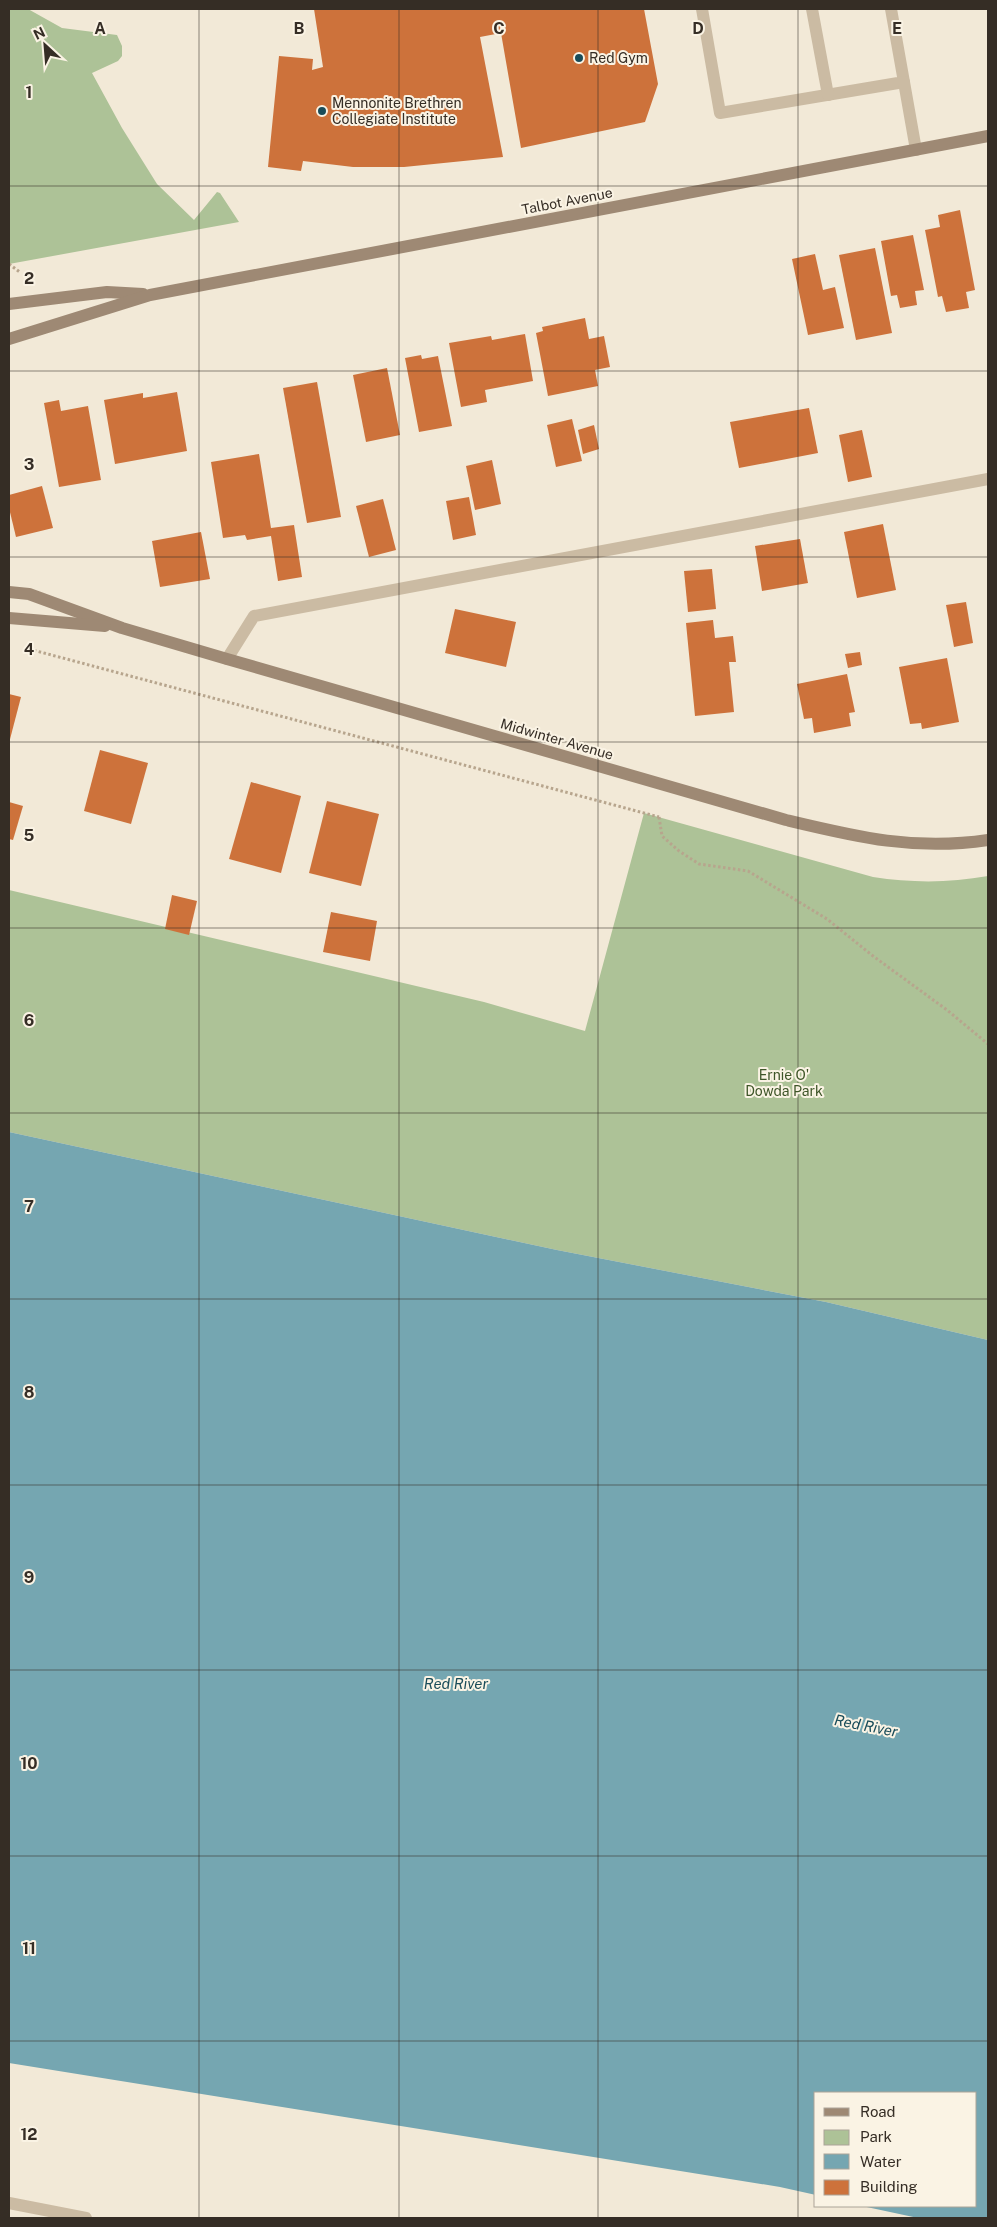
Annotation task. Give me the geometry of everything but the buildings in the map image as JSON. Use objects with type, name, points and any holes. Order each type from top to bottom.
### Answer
[{"type":"main road","name":"Talbot Avenue","points":[[150,295],[988,136]]},
{"type":"main road","points":[[9,304],[107,292],[150,295]]},
{"type":"main road","points":[[9,339],[150,295]]},
{"type":"main road","name":"Midwinter Avenue","points":[[9,592],[29,594],[122,628],[227,659],[677,789],[842,834],[876,841],[915,845],[950,845],[988,840]]},
{"type":"main road","name":"Midwinter Avenue","points":[[9,618],[122,628]]},
{"type":"street","points":[[702,9],[720,113],[904,82]]},
{"type":"street","points":[[812,9],[828,95]]},
{"type":"street","points":[[891,9],[916,150]]},
{"type":"street","points":[[227,659],[254,616],[988,479]]},
{"type":"street","points":[[9,2203],[82,2218]]},
{"type":"path","points":[[9,264],[21,273]]},
{"type":"path","points":[[23,647],[658,817],[662,836],[679,851],[699,864],[748,871],[827,919],[873,956],[947,1010],[988,1044]]},
{"type":"green space","points":[[9,9],[28,9],[62,28],[117,35],[122,46],[122,56],[118,61],[92,73],[122,128],[157,184],[194,220],[217,192],[220,193],[239,222],[9,264]]},
{"type":"green space","name":"Ernie O' Dowda Park","points":[[644,813],[873,877],[931,881],[988,876],[988,1340],[826,1302],[557,1250],[9,1132],[9,890],[484,1002],[585,1031]]},
{"type":"water","name":"Red River","points":[[9,1132],[557,1250],[826,1302],[988,1340],[988,2218],[918,2218],[867,2207],[977,2207],[977,2092],[814,2092],[814,2195],[780,2187],[9,2063]]},
{"type":"place","name":"Red Gym","points":[[579,58]]},
{"type":"place","name":"Mennonite Brethren Collegiate Institute","points":[[322,111]]}]
